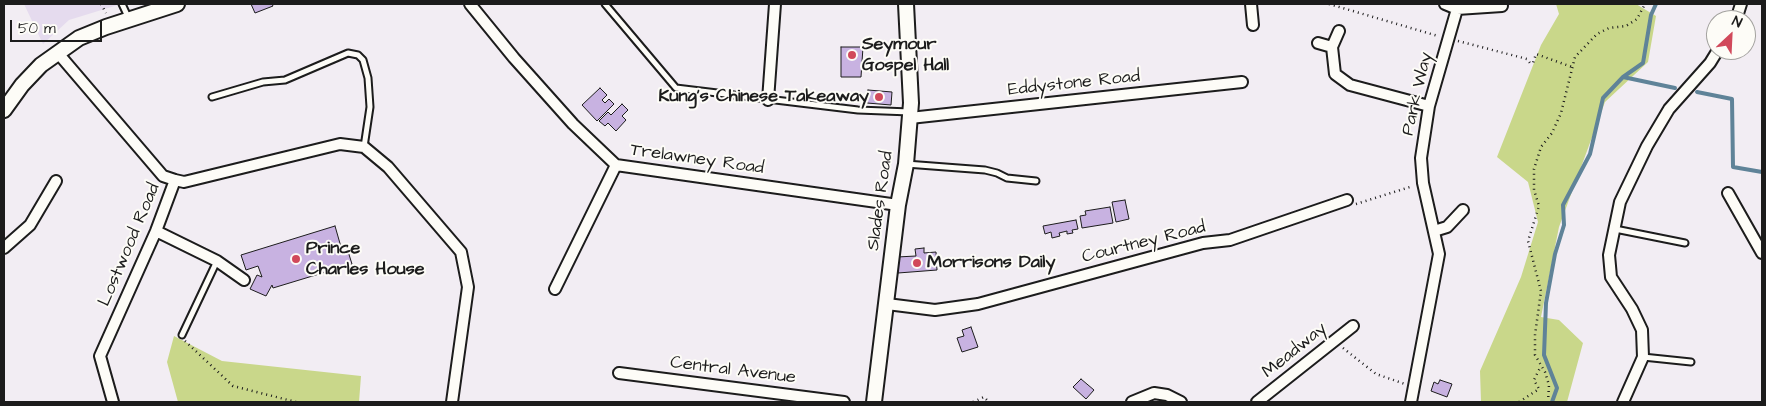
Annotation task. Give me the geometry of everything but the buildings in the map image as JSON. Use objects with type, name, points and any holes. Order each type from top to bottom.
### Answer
[{"type":"street","points":[[4,110],[22,85],[57,52],[79,38],[129,19],[177,4]]},
{"type":"street","name":"Trelawney Road","points":[[470,4],[514,58],[573,124],[616,165],[898,205]]},
{"type":"street","points":[[768,100],[775,4]]},
{"type":"street","name":"Slades Road","points":[[874,402],[898,205],[906,164],[910,115],[906,4]]},
{"type":"street","points":[[1251,4],[1253,26]]},
{"type":"street","points":[[1445,4],[1457,10],[1502,6]]},
{"type":"street","name":"Park Way","points":[[1411,402],[1439,254],[1423,183],[1421,158],[1429,106],[1457,10]]},
{"type":"street","points":[[1339,31],[1332,47],[1335,74],[1350,85],[1429,106]]},
{"type":"street","points":[[1318,43],[1332,47]]},
{"type":"street","name":"Lostwood Road","points":[[57,52],[163,176],[174,180],[156,231],[100,356],[112,402]]},
{"type":"street","points":[[1623,402],[1643,358],[1642,330],[1632,308],[1611,277],[1609,255],[1620,202],[1647,146],[1669,109],[1712,60]]},
{"type":"street","name":"Eddystone Road","points":[[910,115],[1242,82]]},
{"type":"street","points":[[174,180],[184,182],[340,144],[364,147],[388,167],[461,252],[468,287],[452,402]]},
{"type":"street","points":[[555,288],[616,165]]},
{"type":"street","points":[[4,248],[30,226],[56,181]]},
{"type":"street","points":[[1728,193],[1762,253]]},
{"type":"street","name":"Courtney Road","points":[[887,304],[934,310],[978,304],[1203,243],[1230,240],[1347,200]]},
{"type":"street","points":[[1434,232],[1447,226],[1462,210]]},
{"type":"street","points":[[156,231],[217,261],[244,280]]},
{"type":"street","name":"Meadway","points":[[1257,402],[1353,326]]},
{"type":"street","name":"Central Avenue","points":[[619,373],[844,402]]},
{"type":"street","points":[[1132,402],[1154,393],[1167,395],[1182,402]]},
{"type":"lane","points":[[122,4],[129,19]]},
{"type":"lane","points":[[605,4],[676,88],[910,115]]},
{"type":"lane","points":[[212,97],[263,82],[285,80],[348,53],[358,55],[363,60],[368,78],[370,107],[364,147]]},
{"type":"lane","points":[[906,164],[993,171],[1007,178],[1036,180]]},
{"type":"lane","points":[[1614,229],[1685,243]]},
{"type":"lane","points":[[182,335],[217,261]]},
{"type":"lane","points":[[1643,358],[1691,362]]},
{"type":"path","points":[[1329,4],[1448,39],[1526,59],[1530,64],[1533,63],[1536,54],[1572,67]]},
{"type":"path","points":[[1548,402],[1549,385],[1535,355],[1535,335],[1541,291],[1528,241],[1539,206],[1534,190],[1534,169],[1541,147],[1552,132],[1561,112],[1575,57],[1597,34],[1609,28],[1626,26],[1637,19],[1645,4]]},
{"type":"path","points":[[1347,200],[1353,205],[1423,183]]},
{"type":"path","points":[[182,335],[188,345],[233,386],[296,402]]},
{"type":"path","points":[[1334,342],[1376,374],[1414,387]]},
{"type":"path","points":[[1520,402],[1540,389],[1534,380],[1541,366]]},
{"type":"path","points":[[974,402],[984,397],[989,402]]},
{"type":"shaded area","points":[[24,4],[121,4],[69,20],[43,44]]},
{"type":"green space","points":[[1556,4],[1636,4],[1656,16],[1648,62],[1605,102],[1559,227],[1541,317],[1559,320],[1583,343],[1567,402],[1481,402],[1480,371],[1521,277],[1538,222],[1528,182],[1497,157],[1541,45],[1559,14]]},
{"type":"green space","points":[[174,336],[222,361],[361,376],[359,402],[178,402],[167,362]]},
{"type":"waterway","points":[[1552,402],[1557,388],[1544,355],[1546,303],[1555,254],[1564,225],[1563,205],[1590,154],[1603,98],[1623,77],[1643,63],[1651,15],[1656,4]]},
{"type":"waterway","points":[[1623,77],[1675,88]]},
{"type":"waterway","points":[[1697,92],[1732,99],[1733,167],[1762,172]]},
{"type":"place","name":"Seymour Gospel Hall","points":[[852,55]]},
{"type":"place","name":"Kung's Chinese Takeaway","points":[[879,97]]},
{"type":"place","name":"Prince Charles House","points":[[296,259]]},
{"type":"place","name":"Morrisons Daily","points":[[917,263]]}]
